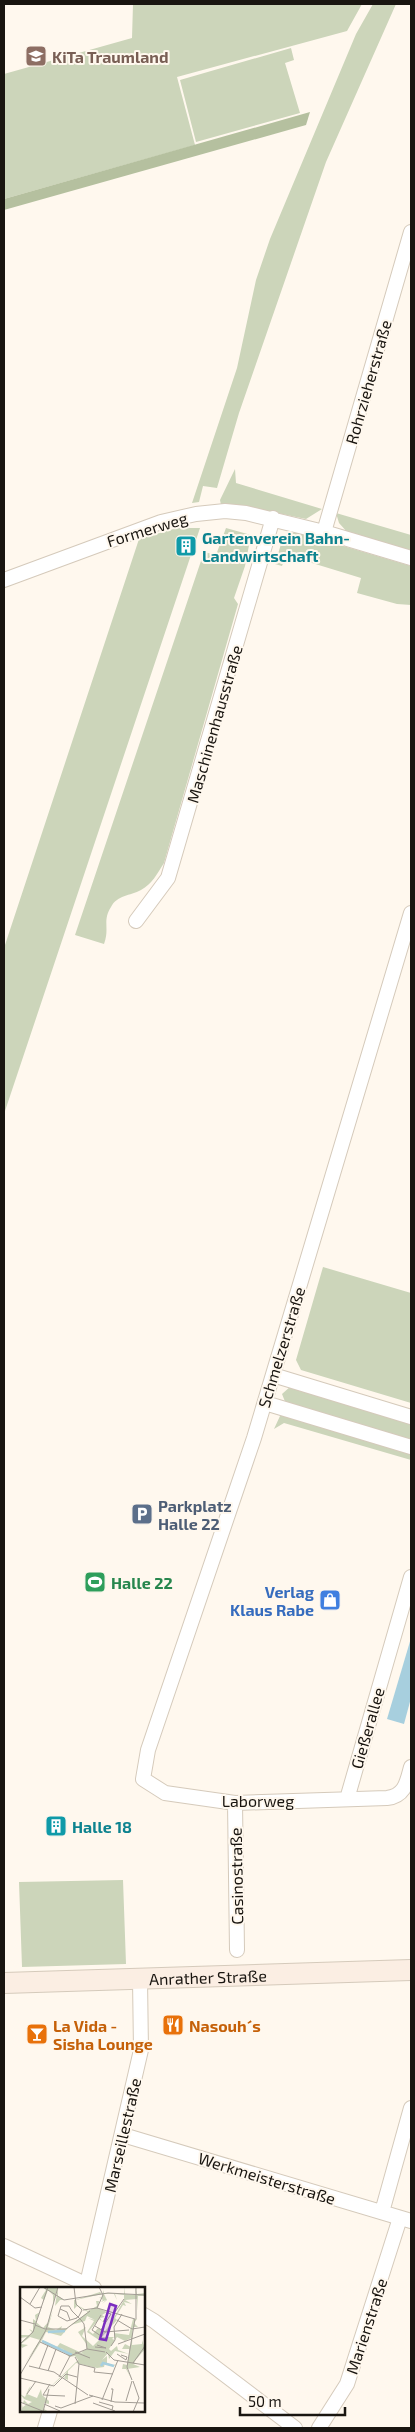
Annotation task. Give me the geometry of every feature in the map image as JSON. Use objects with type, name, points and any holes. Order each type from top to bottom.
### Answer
[{"type":"street","name":"Rohrzieherstraße","points":[[324,532],[411,232]]},
{"type":"street","name":"Formerweg","points":[[4,580],[123,535],[180,517],[225,511],[273,518],[411,558]]},
{"type":"street","name":"Maschinenhausstraße","points":[[136,921],[168,878],[273,518]]},
{"type":"street","name":"Schmelzerstraße","points":[[143,1779],[148,1750],[209,1574],[273,1375],[411,913]]},
{"type":"street","points":[[273,1375],[411,1418]]},
{"type":"street","points":[[264,1403],[411,1447]]},
{"type":"street","name":"Gießerallee","points":[[347,1799],[411,1577]]},
{"type":"street","points":[[347,1799],[391,1797],[400,1793],[406,1785],[411,1767]]},
{"type":"street","name":"Laborweg","points":[[143,1779],[165,1793],[234,1803],[347,1799]]},
{"type":"street","name":"Casinostraße","points":[[234,1803],[237,1950]]},
{"type":"street","name":"Anrather Straße","points":[[4,1984],[411,1970]]},
{"type":"street","name":"Marseillestraße","points":[[89,2287],[141,2050],[140,1979]]},
{"type":"street","points":[[382,2212],[411,2108]]},
{"type":"street","name":"Werkmeisterstraße","points":[[123,2134],[406,2220]]},
{"type":"street","name":"Marienstraße","points":[[319,2428],[347,2384],[406,2220]]},
{"type":"street","points":[[4,2246],[89,2287]]},
{"type":"street","points":[[145,2316],[295,2428]]},
{"type":"street","points":[[45,2428],[50,2412]]},
{"type":"green space","points":[[133,4],[362,4],[347,31],[177,77],[195,145],[4,199],[4,74],[132,38]]},
{"type":"green space","points":[[373,4],[396,4],[326,162],[239,413],[217,488],[203,486],[199,502],[192,503],[237,368],[256,280],[270,239],[356,34]]},
{"type":"green space","points":[[291,48],[294,60],[285,63],[300,113],[196,142],[180,80]]},
{"type":"green space","points":[[310,112],[306,125],[4,210],[4,199]]},
{"type":"green space","points":[[235,469],[236,483],[322,509],[306,519],[253,508],[221,505],[220,500]]},
{"type":"green space","points":[[336,513],[411,535],[411,551],[348,533],[339,523]]},
{"type":"green space","points":[[177,528],[200,528],[4,1114],[4,948],[139,539]]},
{"type":"green space","points":[[226,528],[251,535],[245,566],[234,598],[238,604],[164,863],[145,888],[120,898],[114,903],[107,916],[104,944],[75,935],[204,552],[216,555]]},
{"type":"green space","points":[[296,532],[411,566],[411,605],[397,604],[357,593],[361,578],[286,555],[282,566],[275,564],[281,544],[275,541]]},
{"type":"green space","points":[[323,1267],[411,1293],[411,1403],[301,1370],[296,1360]]},
{"type":"green space","points":[[291,1386],[411,1423],[411,1441],[286,1404],[282,1394]]},
{"type":"green space","points":[[291,1415],[411,1451],[411,1460],[284,1423],[274,1429],[280,1416]]},
{"type":"green space","points":[[123,1880],[126,1964],[22,1967],[19,1882]]},
{"type":"water","points":[[411,1638],[411,1698],[404,1724],[387,1719]]},
{"type":"place","name":"KiTa Traumland","points":[[36,56]]},
{"type":"place","name":"Gartenverein Bahn- Landwirtschaft","points":[[186,546]]},
{"type":"place","name":"Parkplatz Halle 22","points":[[142,1514]]},
{"type":"place","name":"Halle 22","points":[[95,1582]]},
{"type":"place","name":"Verlag Klaus Rabe","points":[[330,1600]]},
{"type":"place","name":"Halle 18","points":[[56,1826]]},
{"type":"place","name":"Nasouh´s","points":[[173,2025]]},
{"type":"place","name":"La Vida - Sisha Lounge","points":[[37,2034]]}]
